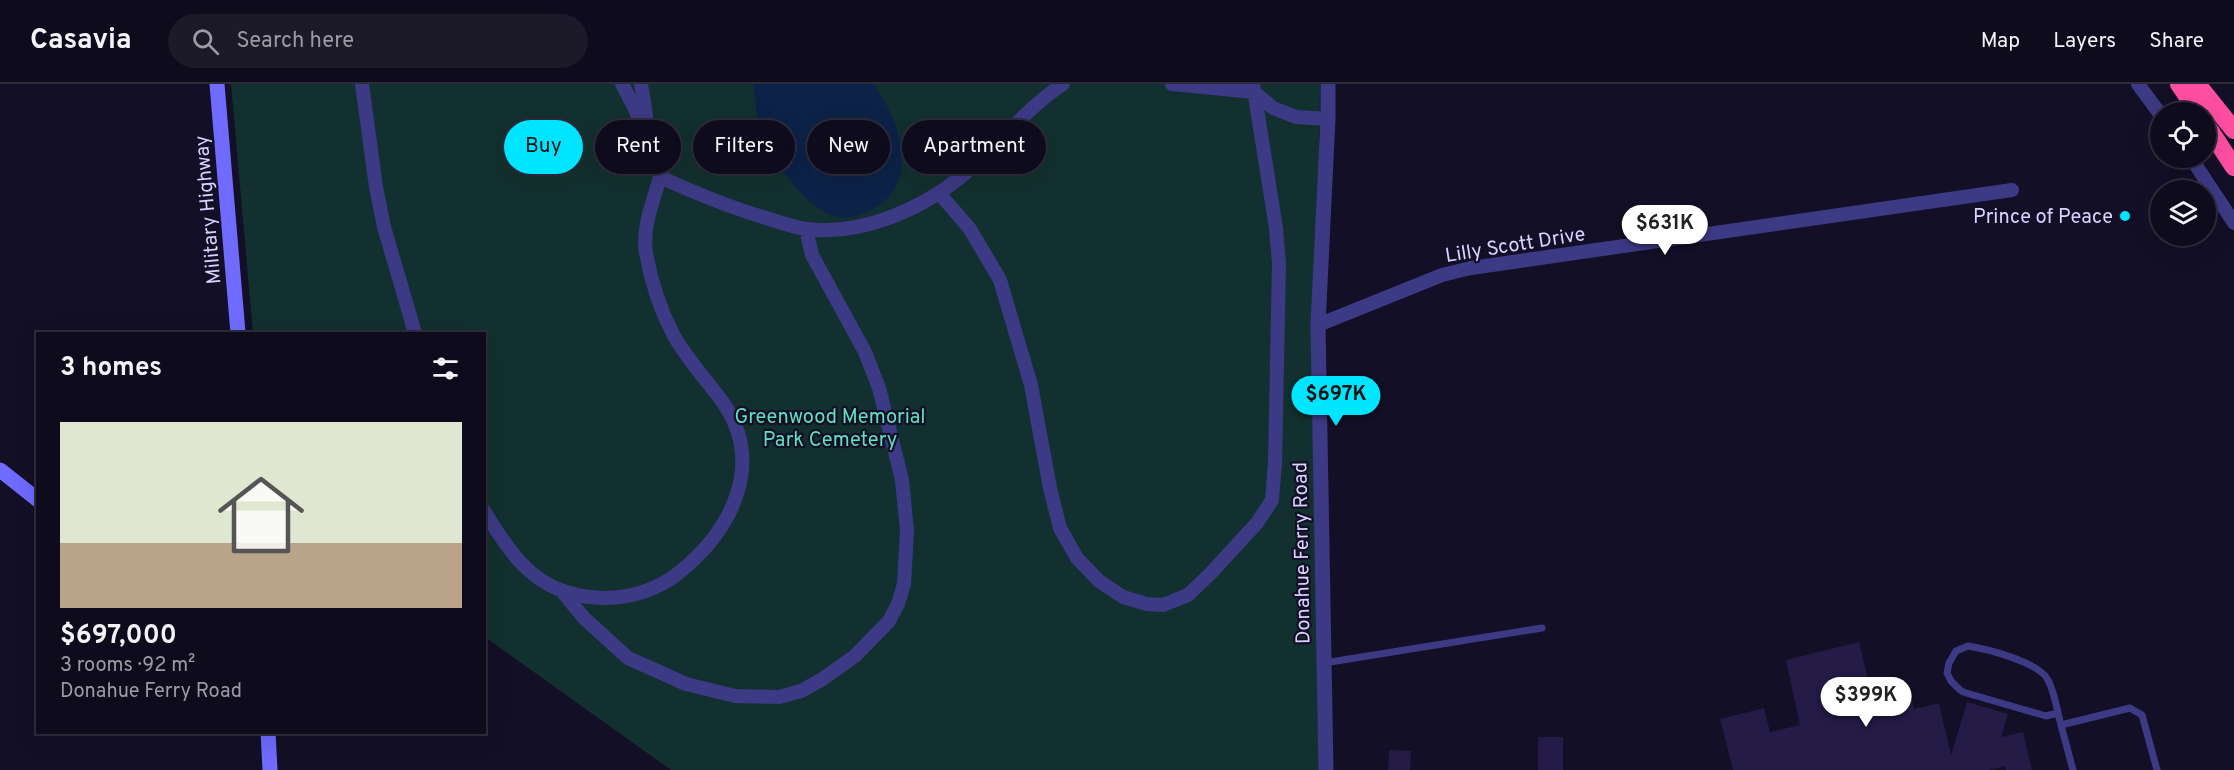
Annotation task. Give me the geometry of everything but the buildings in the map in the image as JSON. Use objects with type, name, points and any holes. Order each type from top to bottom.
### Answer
[{"type":"highway","points":[[2179,84],[2191,102]]},
{"type":"highway","points":[[2197,84],[2234,130]]},
{"type":"highway","points":[[2216,140],[2234,167]]},
{"type":"main road","name":"Military Highway","points":[[217,84],[238,332]]},
{"type":"main road","points":[[0,470],[36,498]]},
{"type":"main road","points":[[268,734],[270,770]]},
{"type":"street","points":[[362,84],[376,187],[384,227],[415,332]]},
{"type":"street","points":[[622,84],[641,120]]},
{"type":"street","points":[[641,84],[647,120]]},
{"type":"street","points":[[660,177],[708,199],[806,229],[837,229],[868,224],[895,215],[939,193],[983,157],[1038,102],[1063,84]]},
{"type":"street","points":[[1172,84],[1254,88],[1273,108],[1296,117],[1328,119]]},
{"type":"street","name":"Donahue Ferry Road","points":[[1326,770],[1318,325],[1328,84]]},
{"type":"street","points":[[2138,84],[2151,102]]},
{"type":"street","points":[[939,193],[970,229],[1000,280],[1031,385],[1050,488],[1060,528],[1077,558],[1099,581],[1123,597],[1148,604],[1164,605],[1188,595],[1211,573],[1257,523],[1272,500],[1275,463],[1279,264],[1276,228],[1254,88]]},
{"type":"street","points":[[2198,168],[2234,223]]},
{"type":"street","points":[[486,514],[511,553],[525,569],[561,590],[583,597],[605,599],[629,596],[671,579],[708,546],[724,525],[736,501],[742,473],[740,448],[735,425],[724,405],[674,335],[653,285],[646,250],[647,220],[659,174]]},
{"type":"street","name":"Lilly Scott Drive","points":[[1318,325],[1442,275],[1471,268],[2012,190]]},
{"type":"street","points":[[561,590],[584,618],[628,658],[686,684],[735,696],[779,697],[801,691],[855,656],[889,621],[898,604],[904,584],[906,531],[902,480],[879,388],[865,352],[812,255],[806,229]]},
{"type":"lane","points":[[1324,663],[1542,628]]},
{"type":"lane","points":[[2058,713],[2046,716],[1964,692],[1951,681],[1947,673],[1951,657],[1962,647],[1968,646],[2027,663],[2041,672],[2048,679],[2058,713],[2073,770]]},
{"type":"lane","points":[[2061,725],[2130,708],[2136,710],[2142,715],[2157,770]]},
{"type":"green space","name":"Greenwood Memorial Park Cemetery","points":[[231,84],[1320,84],[1318,325],[1326,770],[671,770],[486,638],[486,332],[253,332]]},
{"type":"water","points":[[753,84],[874,84],[892,116],[900,142],[901,169],[892,193],[871,210],[856,216],[836,217],[820,209],[798,190],[785,174],[795,174],[795,120],[759,120]]},
{"type":"place","name":"Prince of Peace","points":[[2125,216]]}]
